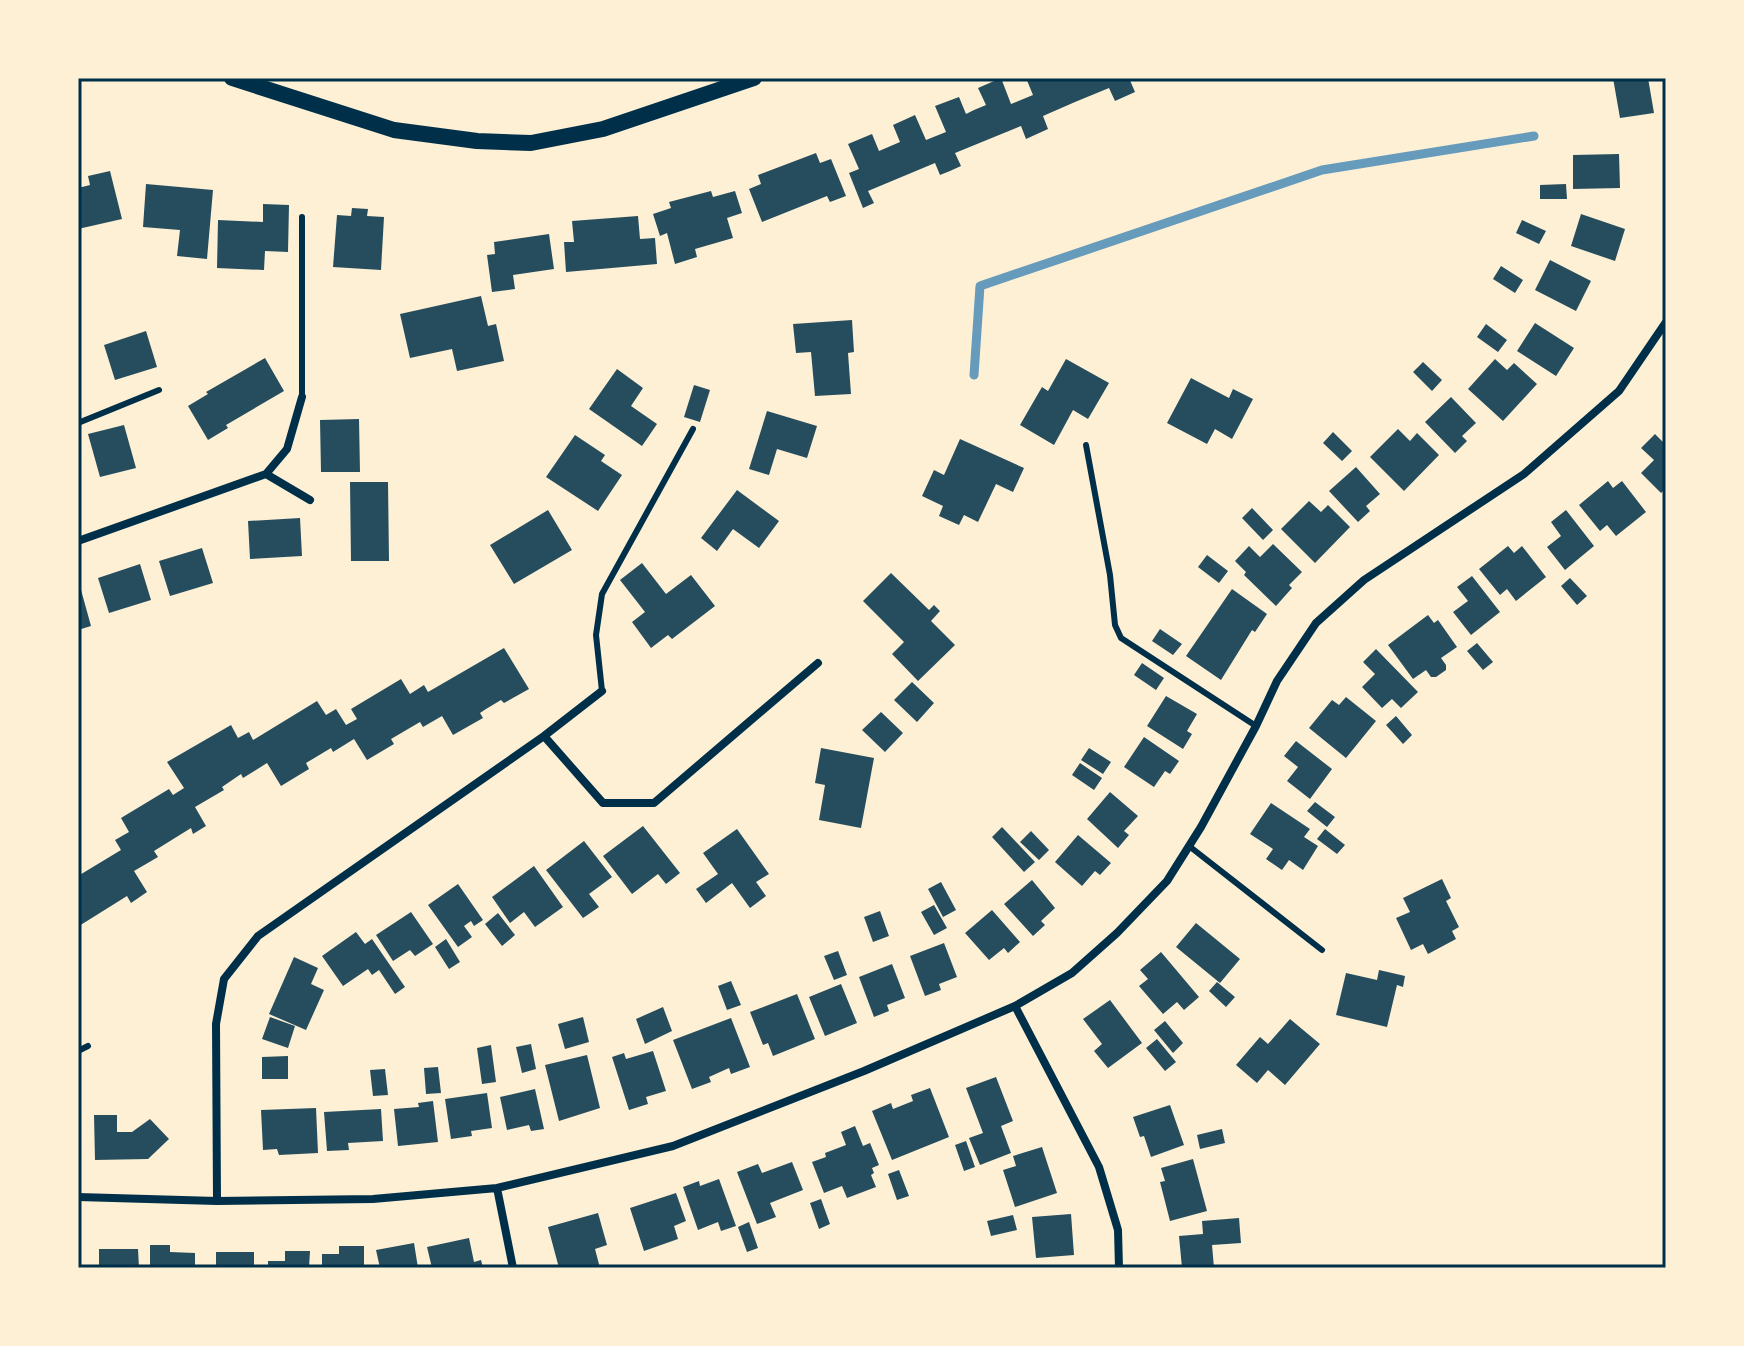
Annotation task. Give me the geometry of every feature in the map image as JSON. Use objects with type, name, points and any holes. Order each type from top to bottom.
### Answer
[{"type":"main road","points":[[232,78],[394,130],[477,141],[531,143],[603,129],[754,78]]},
{"type":"street","points":[[78,1197],[217,1201],[373,1199],[497,1188],[673,1146],[864,1071],[1015,1006],[1072,973],[1117,933],[1167,881],[1256,726],[1277,681],[1316,623],[1364,580],[1524,474],[1619,391],[1666,322]]},
{"type":"street","points":[[78,541],[266,474],[287,449],[302,397]]},
{"type":"street","points":[[266,474],[310,500]]},
{"type":"street","points":[[544,736],[603,803],[654,803],[818,663]]},
{"type":"street","points":[[217,1201],[216,1024],[224,979],[258,936],[544,736],[602,691]]},
{"type":"street","points":[[1015,1006],[1099,1167],[1118,1230],[1119,1268]]},
{"type":"street","points":[[497,1188],[513,1268]]},
{"type":"lane","points":[[302,217],[302,397]]},
{"type":"lane","points":[[78,423],[159,390]]},
{"type":"lane","points":[[602,691],[596,635],[602,594],[693,429]]},
{"type":"lane","points":[[1086,445],[1110,575],[1115,625],[1121,638],[1256,726]]},
{"type":"lane","points":[[1189,846],[1322,950]]},
{"type":"lane","points":[[78,1051],[88,1046]]},
{"type":"building","points":[[1001,78],[1011,104],[1033,95],[1026,78],[1129,78],[1135,92],[1115,101],[1109,88],[1043,116],[1048,129],[1026,139],[1021,126],[955,153],[961,166],[940,175],[935,163],[868,191],[874,203],[863,208],[849,173],[859,169],[848,144],[872,134],[879,151],[900,142],[893,125],[915,115],[926,140],[946,132],[935,106],[959,97],[966,114],[986,105],[978,88]]},
{"type":"building","points":[[1613,78],[1648,78],[1654,113],[1620,118]]},
{"type":"building","points":[[816,153],[820,163],[831,159],[846,196],[830,202],[827,196],[762,222],[749,189],[761,184],[758,175]]},
{"type":"building","points":[[1619,154],[1620,188],[1573,189],[1573,155]]},
{"type":"building","points":[[110,171],[122,219],[78,229],[78,188],[90,185],[88,176]]},
{"type":"building","points":[[146,184],[213,190],[207,259],[177,256],[180,230],[143,227]]},
{"type":"building","points":[[1566,184],[1567,199],[1540,199],[1540,185]]},
{"type":"building","points":[[711,191],[713,197],[735,191],[742,213],[727,218],[733,238],[695,249],[697,257],[675,264],[667,233],[660,236],[653,214],[671,208],[669,202]]},
{"type":"building","points":[[263,204],[289,205],[288,252],[265,251],[264,270],[217,268],[218,220],[263,222]]},
{"type":"building","points":[[352,208],[368,209],[367,216],[384,217],[381,270],[333,267],[337,215],[351,216]]},
{"type":"building","points":[[1581,214],[1625,229],[1615,261],[1571,246]]},
{"type":"building","points":[[638,216],[640,239],[655,238],[657,264],[566,272],[564,242],[574,242],[572,221]]},
{"type":"building","points":[[1522,220],[1546,231],[1539,244],[1516,233]]},
{"type":"building","points":[[549,234],[554,269],[513,275],[515,289],[492,292],[487,255],[495,254],[494,242]]},
{"type":"building","points":[[1550,260],[1591,281],[1576,311],[1535,290]]},
{"type":"building","points":[[1501,266],[1523,280],[1515,293],[1493,279]]},
{"type":"building","points":[[481,296],[488,326],[496,324],[504,361],[457,371],[452,349],[410,358],[400,314]]},
{"type":"building","points":[[852,320],[854,352],[848,353],[851,394],[815,396],[811,352],[796,353],[793,324]]},
{"type":"building","points":[[1535,323],[1574,348],[1556,376],[1517,351]]},
{"type":"building","points":[[1486,324],[1507,340],[1498,352],[1477,337]]},
{"type":"building","points":[[146,331],[157,367],[115,380],[104,345]]},
{"type":"building","points":[[265,358],[284,391],[226,425],[228,428],[208,440],[188,406]]},
{"type":"building","points":[[1066,359],[1109,383],[1088,419],[1073,410],[1054,445],[1020,425],[1042,387],[1048,391]]},
{"type":"building","points":[[1495,359],[1507,370],[1514,363],[1537,384],[1503,421],[1468,389]]},
{"type":"building","points":[[1423,362],[1442,380],[1432,391],[1413,372]]},
{"type":"building","points":[[617,369],[643,388],[631,406],[657,424],[642,446],[589,409]]},
{"type":"building","points":[[1191,378],[1229,398],[1233,389],[1253,399],[1232,439],[1215,429],[1207,444],[1167,423]]},
{"type":"building","points":[[694,385],[710,390],[700,422],[684,417]]},
{"type":"building","points":[[1451,397],[1476,423],[1462,436],[1467,441],[1455,453],[1425,422]]},
{"type":"building","points":[[767,411],[817,426],[807,458],[777,449],[769,475],[749,469]]},
{"type":"building","points":[[359,419],[360,472],[321,472],[320,420]]},
{"type":"building","points":[[124,425],[136,468],[100,477],[88,434]]},
{"type":"building","points":[[1398,429],[1410,441],[1417,433],[1439,455],[1404,491],[1370,457]]},
{"type":"building","points":[[1333,432],[1352,451],[1342,461],[1323,443]]},
{"type":"building","points":[[1655,434],[1666,445],[1666,488],[1661,493],[1641,473],[1654,460],[1641,448]]},
{"type":"building","points":[[575,435],[605,455],[601,461],[622,475],[598,511],[546,477]]},
{"type":"building","points":[[960,439],[1024,468],[1013,492],[996,484],[978,522],[964,515],[959,525],[939,516],[943,506],[922,496],[934,470],[944,475]]},
{"type":"building","points":[[1356,467],[1380,494],[1366,506],[1370,511],[1358,522],[1329,491]]},
{"type":"building","points":[[1608,481],[1613,488],[1622,481],[1646,512],[1616,536],[1607,525],[1600,531],[1579,505]]},
{"type":"building","points":[[350,482],[388,482],[389,561],[351,561]]},
{"type":"building","points":[[737,490],[779,521],[759,548],[733,529],[717,551],[701,538]]},
{"type":"building","points":[[1309,501],[1321,512],[1328,505],[1350,527],[1315,563],[1281,529]]},
{"type":"building","points":[[1252,508],[1273,530],[1263,540],[1242,518]]},
{"type":"building","points":[[548,510],[572,550],[514,584],[490,545]]},
{"type":"building","points":[[1566,510],[1594,546],[1565,570],[1547,547],[1561,536],[1551,522]]},
{"type":"building","points":[[300,518],[302,556],[250,559],[248,521]]},
{"type":"building","points":[[1273,544],[1302,572],[1289,585],[1292,588],[1276,606],[1244,575],[1246,572],[1235,561],[1249,546],[1260,557]]},
{"type":"building","points":[[1508,546],[1514,553],[1522,546],[1546,577],[1516,601],[1507,589],[1500,595],[1479,569]]},
{"type":"building","points":[[202,548],[213,583],[170,596],[159,561]]},
{"type":"building","points":[[1207,555],[1228,571],[1219,583],[1198,567]]},
{"type":"building","points":[[642,563],[666,594],[691,575],[715,606],[672,639],[668,635],[651,648],[632,622],[645,612],[620,580]]},
{"type":"building","points":[[140,564],[151,600],[109,613],[98,578]]},
{"type":"building","points":[[891,573],[929,610],[934,605],[940,611],[931,621],[955,645],[918,681],[892,654],[904,642],[863,601]]},
{"type":"building","points":[[1472,576],[1500,612],[1471,635],[1453,612],[1468,601],[1457,587]]},
{"type":"building","points":[[1570,578],[1587,596],[1577,605],[1561,586]]},
{"type":"building","points":[[78,579],[91,626],[78,630]]},
{"type":"building","points":[[1232,589],[1267,614],[1255,632],[1252,630],[1221,680],[1186,656]]},
{"type":"building","points":[[1428,615],[1434,623],[1438,620],[1457,647],[1441,658],[1446,670],[1431,677],[1426,670],[1413,679],[1388,645]]},
{"type":"building","points":[[1160,629],[1182,644],[1173,655],[1152,641]]},
{"type":"building","points":[[1477,643],[1493,662],[1483,670],[1467,651]]},
{"type":"building","points":[[504,648],[529,689],[486,709],[480,713],[483,718],[453,735],[442,716],[423,727],[420,722],[391,739],[394,744],[367,760],[354,739],[306,763],[309,769],[281,786],[267,763],[243,778],[241,774],[222,787],[224,790],[195,807],[206,826],[193,834],[191,828],[154,851],[158,857],[134,871],[147,892],[131,903],[127,896],[79,926],[78,876],[121,850],[115,840],[129,832],[121,818],[169,789],[173,795],[184,788],[167,762],[231,725],[238,738],[249,732],[253,740],[317,701],[326,715],[336,709],[346,725],[357,719],[351,709],[401,679],[410,694],[424,685],[428,692]]},
{"type":"building","points":[[1376,649],[1418,692],[1401,708],[1392,699],[1382,708],[1362,687],[1375,674],[1363,662]]},
{"type":"building","points":[[1142,663],[1164,678],[1156,690],[1134,675]]},
{"type":"building","points":[[912,682],[934,703],[917,722],[894,700]]},
{"type":"building","points":[[1166,696],[1197,714],[1187,731],[1192,734],[1183,749],[1147,726]]},
{"type":"building","points":[[1346,697],[1376,721],[1346,758],[1309,728],[1332,700],[1339,705]]},
{"type":"building","points":[[881,712],[903,733],[885,752],[862,730]]},
{"type":"building","points":[[1396,716],[1412,735],[1403,744],[1386,725]]},
{"type":"building","points":[[1144,737],[1179,761],[1170,774],[1165,771],[1154,787],[1124,767]]},
{"type":"building","points":[[1296,741],[1332,769],[1310,799],[1287,781],[1298,767],[1284,756]]},
{"type":"building","points":[[821,748],[874,758],[861,828],[819,820],[825,785],[815,783]]},
{"type":"building","points":[[1089,748],[1111,762],[1103,774],[1081,760]]},
{"type":"building","points":[[1080,763],[1102,778],[1094,790],[1072,775]]},
{"type":"building","points":[[1110,792],[1138,816],[1124,831],[1129,835],[1118,848],[1087,819]]},
{"type":"building","points":[[1315,802],[1335,817],[1327,827],[1307,811]]},
{"type":"building","points":[[1271,803],[1310,829],[1304,837],[1318,846],[1303,870],[1289,860],[1282,870],[1266,859],[1273,849],[1250,834]]},
{"type":"building","points":[[643,826],[680,873],[666,884],[658,874],[632,894],[603,856]]},
{"type":"building","points":[[1002,827],[1035,862],[1024,872],[992,837]]},
{"type":"building","points":[[737,829],[769,874],[756,882],[766,896],[750,908],[732,883],[706,903],[696,889],[718,874],[703,853]]},
{"type":"building","points":[[1325,829],[1345,845],[1337,854],[1317,839]]},
{"type":"building","points":[[1031,831],[1049,850],[1039,860],[1020,842]]},
{"type":"building","points":[[1078,835],[1111,863],[1100,875],[1095,871],[1082,886],[1055,862]]},
{"type":"building","points":[[584,841],[612,877],[589,894],[599,907],[583,918],[546,870]]},
{"type":"building","points":[[534,866],[563,907],[535,927],[524,912],[510,923],[492,897]]},
{"type":"building","points":[[1442,879],[1451,898],[1446,901],[1459,927],[1452,931],[1456,939],[1428,954],[1423,944],[1411,950],[1396,918],[1410,912],[1403,898]]},
{"type":"building","points":[[1032,880],[1055,908],[1041,921],[1045,925],[1033,936],[1004,904]]},
{"type":"building","points":[[941,882],[956,910],[943,917],[928,889]]},
{"type":"building","points":[[458,884],[483,920],[474,926],[471,921],[464,926],[472,937],[458,947],[428,905]]},
{"type":"building","points":[[934,905],[947,928],[934,935],[921,912]]},
{"type":"building","points":[[992,910],[1020,942],[1008,953],[1004,948],[989,960],[965,933]]},
{"type":"building","points":[[880,911],[889,936],[873,942],[864,917]]},
{"type":"building","points":[[411,912],[433,944],[415,956],[410,950],[393,961],[376,935]]},
{"type":"building","points":[[498,913],[515,935],[502,946],[485,924]]},
{"type":"building","points":[[1196,923],[1240,959],[1220,983],[1176,947]]},
{"type":"building","points":[[356,932],[365,944],[372,939],[405,987],[395,994],[379,970],[372,975],[368,969],[343,986],[322,956]]},
{"type":"building","points":[[446,939],[460,962],[449,969],[435,947]]},
{"type":"building","points":[[944,943],[957,977],[939,984],[941,990],[925,996],[910,956]]},
{"type":"building","points":[[838,951],[847,975],[834,980],[824,956]]},
{"type":"building","points":[[1161,952],[1199,997],[1184,1010],[1177,1002],[1163,1014],[1139,986],[1148,979],[1140,970]]},
{"type":"building","points":[[294,957],[318,968],[311,984],[324,990],[306,1030],[269,1014]]},
{"type":"building","points":[[892,964],[905,998],[887,1005],[889,1011],[874,1017],[859,977]]},
{"type":"building","points":[[1379,970],[1405,976],[1403,987],[1397,985],[1387,1027],[1336,1015],[1346,973],[1377,980]]},
{"type":"building","points":[[731,981],[741,1005],[727,1010],[718,986]]},
{"type":"building","points":[[1217,982],[1235,997],[1226,1007],[1209,991]]},
{"type":"building","points":[[841,984],[857,1023],[825,1036],[809,997]]},
{"type":"building","points":[[797,994],[815,1039],[773,1056],[768,1043],[763,1045],[750,1012]]},
{"type":"building","points":[[1110,1000],[1142,1043],[1108,1068],[1094,1051],[1102,1044],[1083,1019]]},
{"type":"building","points":[[663,1007],[672,1031],[645,1044],[636,1019]]},
{"type":"building","points":[[270,1017],[295,1026],[288,1048],[262,1039]]},
{"type":"building","points":[[583,1017],[589,1042],[565,1049],[558,1024]]},
{"type":"building","points":[[731,1018],[750,1067],[731,1074],[729,1068],[709,1077],[711,1082],[692,1089],[673,1040]]},
{"type":"building","points":[[1290,1019],[1320,1044],[1285,1085],[1268,1070],[1257,1083],[1236,1065],[1260,1037],[1268,1044]]},
{"type":"building","points":[[1165,1021],[1183,1043],[1173,1053],[1154,1030]]},
{"type":"building","points":[[1157,1039],[1176,1062],[1165,1071],[1146,1048]]},
{"type":"building","points":[[531,1044],[536,1069],[522,1073],[516,1047]]},
{"type":"building","points":[[491,1045],[496,1082],[482,1084],[477,1048]]},
{"type":"building","points":[[653,1051],[666,1091],[646,1097],[648,1104],[629,1110],[612,1057],[624,1053],[626,1059]]},
{"type":"building","points":[[587,1055],[600,1108],[559,1121],[545,1065]]},
{"type":"building","points":[[288,1056],[288,1079],[262,1079],[262,1057]]},
{"type":"building","points":[[438,1067],[441,1093],[426,1094],[424,1068]]},
{"type":"building","points":[[385,1069],[388,1095],[373,1096],[370,1070]]},
{"type":"building","points":[[996,1077],[1013,1121],[1001,1126],[1011,1153],[980,1165],[969,1138],[983,1133],[966,1088]]},
{"type":"building","points":[[930,1088],[949,1137],[892,1160],[872,1111],[891,1103],[893,1109],[913,1101],[911,1095]]},
{"type":"building","points":[[535,1089],[544,1129],[531,1131],[529,1125],[507,1130],[500,1097]]},
{"type":"building","points":[[487,1093],[492,1128],[471,1131],[472,1136],[451,1139],[445,1099]]},
{"type":"building","points":[[433,1101],[438,1142],[398,1146],[394,1109],[419,1107],[418,1103]]},
{"type":"building","points":[[1170,1105],[1184,1145],[1151,1157],[1133,1117]]},
{"type":"building","points":[[316,1108],[318,1153],[279,1155],[277,1149],[263,1150],[261,1110]]},
{"type":"building","points":[[381,1109],[383,1141],[348,1143],[349,1150],[327,1151],[324,1112]]},
{"type":"building","points":[[94,1115],[117,1115],[117,1132],[132,1132],[150,1119],[169,1139],[148,1159],[95,1160]]},
{"type":"building","points":[[855,1126],[863,1146],[870,1143],[879,1165],[872,1168],[874,1173],[871,1175],[876,1187],[847,1198],[842,1186],[824,1193],[812,1162],[846,1145],[841,1132]]},
{"type":"building","points":[[1222,1129],[1225,1143],[1200,1149],[1197,1135]]},
{"type":"building","points":[[966,1141],[975,1167],[964,1171],[955,1145]]},
{"type":"building","points":[[1042,1147],[1057,1193],[1015,1207],[1003,1170],[1016,1166],[1013,1156]]},
{"type":"building","points":[[1193,1159],[1207,1211],[1170,1221],[1160,1182],[1165,1181],[1161,1168]]},
{"type":"building","points":[[792,1162],[803,1190],[770,1203],[776,1217],[757,1224],[737,1172],[758,1164],[762,1173]]},
{"type":"building","points":[[899,1170],[909,1196],[897,1200],[888,1174]]},
{"type":"building","points":[[719,1179],[736,1226],[721,1231],[718,1222],[698,1230],[683,1187],[699,1181],[700,1186]]},
{"type":"building","points":[[676,1193],[686,1221],[674,1226],[678,1239],[644,1251],[630,1208]]},
{"type":"building","points":[[821,1199],[830,1224],[819,1229],[810,1203]]},
{"type":"building","points":[[598,1213],[607,1245],[595,1249],[600,1268],[559,1268],[548,1227]]},
{"type":"building","points":[[1071,1214],[1074,1255],[1036,1258],[1032,1217]]},
{"type":"building","points":[[1013,1215],[1017,1230],[991,1236],[987,1221]]},
{"type":"building","points":[[1239,1218],[1241,1243],[1212,1245],[1214,1268],[1182,1268],[1179,1236],[1203,1234],[1202,1221]]},
{"type":"building","points":[[749,1222],[758,1248],[747,1252],[738,1227]]},
{"type":"building","points":[[469,1238],[474,1262],[481,1260],[483,1268],[432,1268],[427,1247]]},
{"type":"building","points":[[414,1243],[418,1268],[380,1268],[376,1250]]},
{"type":"building","points":[[150,1245],[170,1245],[170,1252],[195,1253],[195,1268],[150,1268]]},
{"type":"building","points":[[339,1246],[364,1246],[364,1268],[322,1268],[322,1254],[339,1254]]},
{"type":"building","points":[[99,1249],[138,1249],[139,1268],[99,1268]]},
{"type":"building","points":[[285,1251],[310,1251],[309,1268],[268,1268],[268,1261],[285,1261]]},
{"type":"building","points":[[216,1252],[254,1252],[254,1268],[216,1268]]},
{"type":"waterway","points":[[974,375],[980,286],[1322,170],[1534,136]]}]
